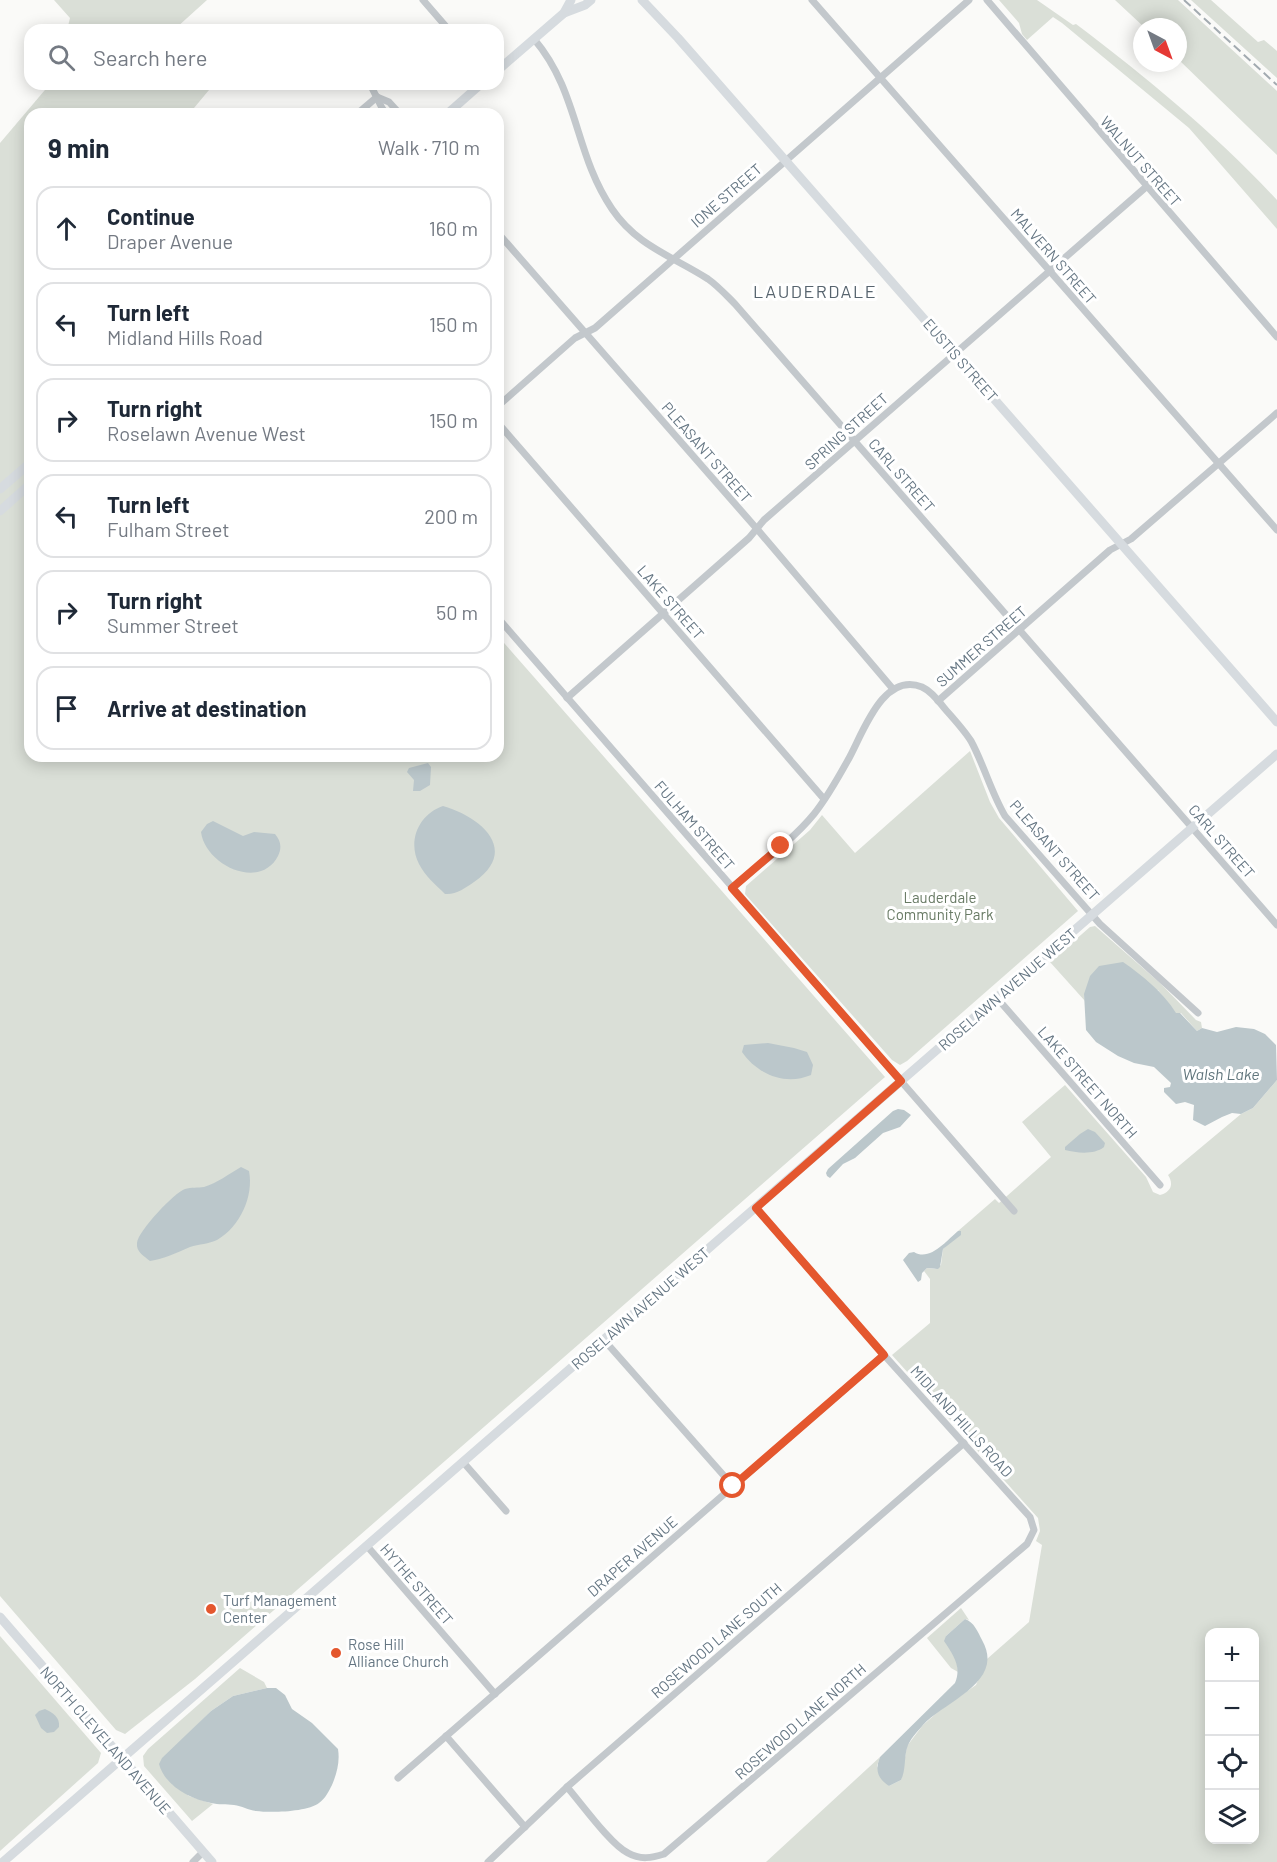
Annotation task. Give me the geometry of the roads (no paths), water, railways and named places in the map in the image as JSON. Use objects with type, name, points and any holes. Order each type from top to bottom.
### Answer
[{"type":"street","points":[[423,0],[444,24]]},
{"type":"street","points":[[564,13],[571,0]]},
{"type":"street","points":[[504,65],[564,13],[585,5],[591,0]]},
{"type":"street","name":"EUSTIS STREET","points":[[642,0],[786,161],[1277,722]]},
{"type":"street","name":"MALVERN STREET","points":[[812,0],[1277,530]]},
{"type":"street","name":"IONE STREET","points":[[504,401],[574,338],[595,328],[969,0]]},
{"type":"street","name":"WALNUT STREET","points":[[987,0],[1277,337]]},
{"type":"street","name":"CARL STREET","points":[[534,39],[550,58],[563,82],[587,162],[602,193],[628,228],[651,247],[720,289],[1277,925]]},
{"type":"street","points":[[373,90],[382,108]]},
{"type":"street","points":[[454,108],[475,90]]},
{"type":"street","points":[[364,108],[377,97]]},
{"type":"street","points":[[377,97],[389,102],[394,108]]},
{"type":"street","name":"SPRING STREET","points":[[567,698],[664,614],[764,520],[1146,187]]},
{"type":"street","name":"PLEASANT STREET","points":[[504,240],[893,690]]},
{"type":"street","name":"SUMMER STREET","points":[[893,690],[907,686],[920,686],[938,701],[1110,550],[1131,539],[1277,413]]},
{"type":"street","name":"LAKE STREET","points":[[504,430],[824,799]]},
{"type":"street","points":[[0,489],[24,468]]},
{"type":"street","points":[[0,510],[24,489]]},
{"type":"street","name":"FULHAM STREET","points":[[504,625],[1014,1211]]},
{"type":"street","points":[[732,888],[805,824],[848,761],[866,723],[882,700],[893,690]]},
{"type":"street","name":"PLEASANT STREET","points":[[938,701],[970,741],[1005,816],[1100,924],[1198,1013]]},
{"type":"street","name":"ROSELAWN AVENUE WEST","points":[[3,1862],[1277,754]]},
{"type":"street","name":"LAKE STREET NORTH","points":[[997,998],[1160,1185]]},
{"type":"street","name":"MIDLAND HILLS ROAD","points":[[756,1208],[1030,1517]]},
{"type":"street","points":[[604,1340],[733,1486]]},
{"type":"street","name":"DRAPER AVENUE","points":[[398,1778],[884,1355]]},
{"type":"street","name":"ROSEWOOD LANE SOUTH","points":[[488,1862],[567,1787],[964,1443]]},
{"type":"street","points":[[463,1462],[506,1511]]},
{"type":"street","name":"ROSEWOOD LANE NORTH","points":[[567,1787],[620,1848],[637,1857],[655,1857],[664,1854],[1027,1544],[1034,1530],[1030,1517]]},
{"type":"street","name":"HYTHE STREET","points":[[367,1546],[495,1694]]},
{"type":"street","name":"NORTH CLEVELAND AVENUE","points":[[0,1617],[212,1862]]},
{"type":"street","points":[[446,1736],[525,1827]]},
{"type":"street","points":[[193,1862],[203,1852]]},
{"type":"water","points":[[428,763],[431,767],[430,785],[420,791],[413,791],[414,780],[407,772],[409,768]]},
{"type":"water","points":[[443,806],[457,811],[482,826],[490,836],[494,847],[494,858],[487,870],[467,887],[449,894],[445,894],[424,872],[414,846],[418,829],[427,815]]},
{"type":"water","points":[[213,821],[243,836],[254,832],[275,834],[280,845],[278,856],[270,866],[259,872],[234,870],[212,855],[205,844],[201,832],[207,824]]},
{"type":"water","name":"Walsh Lake","points":[[1123,962],[1152,985],[1176,1013],[1180,1013],[1197,1031],[1202,1028],[1217,1032],[1236,1027],[1254,1029],[1265,1034],[1276,1045],[1277,1080],[1253,1108],[1241,1114],[1232,1113],[1205,1126],[1193,1120],[1194,1105],[1185,1102],[1176,1104],[1164,1092],[1164,1088],[1170,1087],[1171,1083],[1154,1067],[1134,1063],[1096,1042],[1086,1030],[1084,994],[1090,976],[1099,966]]},
{"type":"water","points":[[768,1043],[807,1052],[813,1065],[811,1075],[791,1079],[772,1076],[755,1066],[742,1052],[744,1045]]},
{"type":"water","points":[[898,1109],[911,1115],[900,1127],[883,1133],[855,1158],[843,1164],[830,1178],[827,1176],[828,1169]]},
{"type":"water","points":[[1088,1129],[1095,1132],[1105,1143],[1104,1147],[1090,1152],[1065,1150],[1065,1147]]},
{"type":"water","points":[[241,1167],[249,1171],[247,1200],[239,1219],[225,1234],[217,1240],[155,1260],[150,1261],[141,1254],[137,1246],[139,1237],[150,1221],[173,1197],[185,1189],[204,1187],[214,1183]]},
{"type":"water","points":[[961,1231],[961,1235],[943,1249],[940,1267],[938,1269],[927,1268],[918,1282],[903,1260],[909,1253],[932,1252]]},
{"type":"water","points":[[965,1619],[973,1625],[982,1640],[987,1655],[986,1668],[980,1679],[970,1689],[933,1716],[916,1733],[907,1748],[901,1780],[889,1786],[878,1773],[880,1757],[955,1683],[957,1666],[944,1641],[946,1636]]},
{"type":"water","points":[[276,1688],[285,1695],[292,1709],[312,1723],[338,1749],[337,1772],[327,1795],[319,1803],[298,1810],[256,1811],[203,1801],[187,1795],[167,1779],[159,1764],[162,1758],[211,1711],[233,1696]]},
{"type":"water","points":[[45,1709],[57,1718],[59,1727],[54,1732],[47,1733],[41,1728],[35,1715]]},
{"type":"railway","points":[[1184,0],[1277,85]]},
{"type":"place","name":"Turf Management Center","points":[[211,1609]]},
{"type":"place","name":"Rose Hill Alliance Church","points":[[336,1653]]},
{"type":"district","name":"LAUDERDALE","points":[[815,291]]},
{"type":"park label","name":"Lauderdale Community Park","points":[[940,906]]}]
